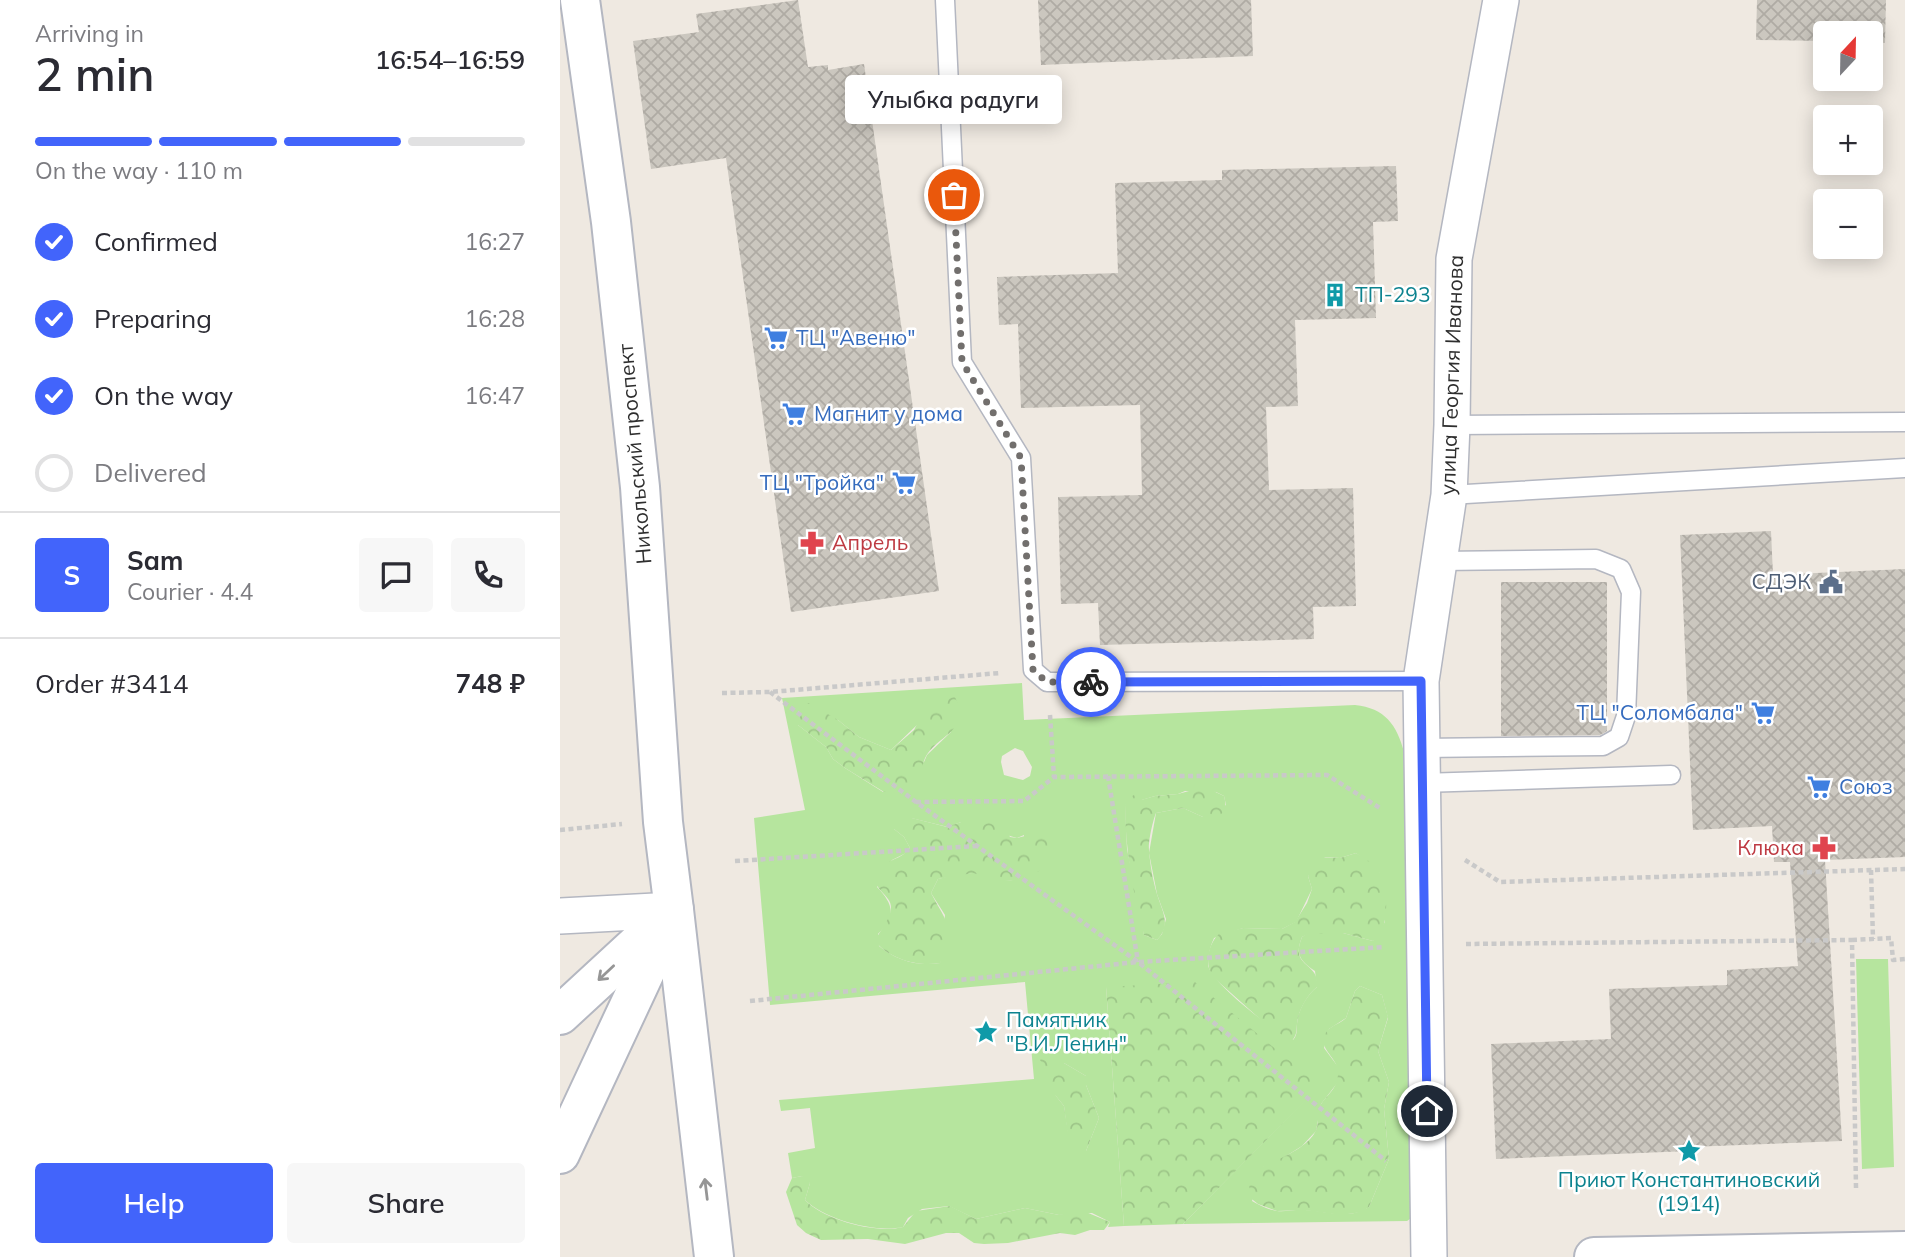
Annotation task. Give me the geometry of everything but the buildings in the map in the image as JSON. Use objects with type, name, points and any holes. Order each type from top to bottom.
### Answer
[{"type":"main road","name":"Никольский проспект","points":[[580,0],[611,222],[640,487],[663,822],[714,1257]]},
{"type":"main road","points":[[560,1016],[674,910]]},
{"type":"main road","points":[[560,1154],[674,910]]},
{"type":"main road","points":[[1594,1257],[1905,1251]]},
{"type":"street","name":"улица Георгия Иванова","points":[[1429,1257],[1421,681],[1448,495],[1452,425],[1454,259],[1501,0]]},
{"type":"street","points":[[560,916],[674,910]]},
{"type":"lane","points":[[945,0],[962,362],[1021,458],[1033,670],[1047,682],[1421,681]]},
{"type":"lane","points":[[1452,425],[1905,422]]},
{"type":"lane","points":[[1448,495],[1905,468]]},
{"type":"lane","points":[[1422,748],[1603,746],[1619,737],[1626,716],[1632,592],[1621,569],[1596,559],[1439,561]]},
{"type":"lane","points":[[1422,783],[1671,775]]},
{"type":"path","points":[[722,693],[770,692],[1033,670]]},
{"type":"path","points":[[1047,682],[1054,776]]},
{"type":"path","points":[[770,692],[1138,962],[1428,1195]]},
{"type":"path","points":[[1108,776],[1138,962]]},
{"type":"path","points":[[560,830],[634,823]]},
{"type":"path","points":[[735,861],[976,845]]},
{"type":"path","points":[[1871,870],[1874,939]]},
{"type":"path","points":[[1852,940],[1891,938],[1893,960],[1905,959]]},
{"type":"green space","points":[[1022,683],[1024,720],[1355,705],[1382,714],[1398,734],[1404,752],[1417,1214],[1407,1221],[1183,1224],[1319,1086],[1106,987],[1124,1226],[1108,1227],[1110,1222],[1092,1213],[1059,1215],[1025,1208],[976,1219],[949,1206],[922,1209],[908,1218],[903,1227],[879,1228],[838,1219],[805,1200],[810,1183],[802,1176],[792,1178],[788,1153],[815,1148],[810,1108],[781,1111],[779,1100],[1034,1079],[1025,982],[770,1005],[754,818],[805,810],[782,698]],"holes":[[[798,711],[838,720],[859,737],[891,750],[918,724],[951,732],[927,755],[924,762],[883,792],[833,759],[826,747],[798,725]],[[1015,748],[1023,751],[1032,767],[1030,776],[1023,780],[1004,775],[1002,756]],[[1185,791],[1216,792],[1224,796],[1226,805],[1203,817],[1183,808],[1156,813],[1149,853],[1157,894],[1166,919],[1162,934],[1157,940],[1144,935],[1127,849],[1125,805]],[[911,818],[948,827],[961,822],[1017,838],[1024,835],[1024,875],[1017,879],[1005,880],[973,873],[938,879],[931,893],[945,915],[940,963],[908,961],[879,946],[878,934],[888,921],[891,910],[887,899],[877,887],[892,860],[910,848],[904,837],[894,829]],[[1356,853],[1379,872],[1385,896],[1385,922],[1373,941],[1343,933],[1308,933],[1302,937],[1300,957],[1315,971],[1317,987],[1301,1008],[1293,1040],[1230,994],[1211,972],[1209,954],[1214,938],[1243,928],[1282,929],[1296,922],[1312,889],[1308,876],[1325,857],[1340,858]],[[1360,986],[1382,995],[1388,1018],[1378,1051],[1389,1082],[1384,1109],[1389,1159],[1369,1207],[1345,1214],[1302,1210],[1277,1211],[1264,1207],[1252,1201],[1263,1167],[1270,1166],[1302,1146],[1316,1131],[1321,1104],[1338,1082],[1339,1068],[1324,1048],[1329,1029],[1346,1018],[1355,991]],[[1064,1063],[1086,1076],[1086,1085],[1099,1118],[1086,1151],[1068,1132],[1064,1106],[1056,1096],[1044,1065]]]},
{"type":"green space","points":[[947,695],[955,697],[959,708],[957,724],[928,753],[915,785],[892,792],[884,792],[845,768],[833,759],[826,747],[798,725],[801,705],[809,703],[838,720],[859,737],[891,750],[914,730],[927,704]]},
{"type":"green space","points":[[1207,788],[1224,796],[1225,809],[1217,818],[1203,817],[1183,808],[1156,813],[1149,842],[1149,855],[1165,923],[1157,940],[1144,935],[1140,919],[1128,854],[1125,805],[1127,799],[1134,795],[1141,800]]},
{"type":"green space","points":[[904,816],[947,827],[983,819],[1006,829],[1010,837],[1033,834],[1048,840],[1044,865],[1039,871],[1017,880],[1001,881],[973,873],[938,879],[931,893],[945,919],[949,934],[949,943],[940,963],[923,964],[904,960],[888,953],[875,941],[890,915],[891,904],[875,880],[887,863],[910,848],[904,837],[894,829],[896,817]]},
{"type":"green space","points":[[1356,853],[1369,861],[1382,878],[1386,898],[1383,928],[1373,941],[1343,933],[1308,934],[1302,937],[1299,955],[1314,973],[1317,987],[1301,1009],[1296,1035],[1292,1041],[1269,1027],[1213,977],[1208,960],[1210,949],[1219,934],[1243,928],[1282,929],[1295,922],[1312,889],[1308,876],[1317,857],[1340,858]]},
{"type":"green space","points":[[1856,959],[1888,959],[1894,1167],[1862,1169]]},
{"type":"green space","points":[[1195,982],[1320,1086],[1183,1224],[1124,1226],[1106,987]]},
{"type":"green space","points":[[1360,986],[1382,995],[1388,1017],[1378,1051],[1389,1082],[1384,1109],[1389,1159],[1369,1207],[1362,1212],[1341,1215],[1304,1210],[1277,1211],[1258,1204],[1248,1196],[1250,1182],[1256,1170],[1305,1144],[1316,1129],[1320,1106],[1338,1079],[1335,1062],[1323,1042],[1324,1036],[1330,1028],[1346,1018],[1355,991]]},
{"type":"green space","points":[[1051,1043],[1058,1047],[1064,1063],[1086,1076],[1086,1085],[1099,1118],[1086,1151],[1079,1153],[1069,1145],[1064,1106],[1047,1085],[1044,1066],[1040,1060],[1044,1046]]},
{"type":"green space","points":[[808,1177],[810,1183],[805,1200],[825,1214],[865,1227],[903,1227],[916,1211],[950,1206],[976,1219],[1025,1208],[1059,1215],[1081,1210],[1110,1222],[1104,1230],[1090,1230],[1075,1235],[1060,1233],[1008,1243],[974,1243],[959,1233],[946,1233],[905,1244],[868,1239],[821,1240],[797,1225],[786,1192],[792,1178]]},
{"type":"way so far","points":[[954,195],[962,362],[1021,458],[1033,670],[1047,682],[1091,682]]},
{"type":"place","name":"Улыбка радуги","points":[[954,195]]},
{"type":"place","name":"ТП-293","points":[[1335,295]]},
{"type":"place","name":"ТЦ \"Авеню\"","points":[[776,338]]},
{"type":"place","name":"Магнит у дома","points":[[794,414]]},
{"type":"place","name":"ТЦ \"Тройка\"","points":[[904,483]]},
{"type":"place","name":"Апрель","points":[[812,543]]},
{"type":"place","name":"СДЭК","points":[[1831,582]]},
{"type":"place","name":"ТЦ \"Соломбала\"","points":[[1763,713]]},
{"type":"place","name":"Союз","points":[[1819,787]]},
{"type":"place","name":"Клюка","points":[[1824,848]]},
{"type":"place","name":"Памятник \"В.И.Ленин\"","points":[[986,1032]]},
{"type":"place","name":"Приют Константиновский (1914)","points":[[1689,1151]]},
{"type":"route","points":[[1091,682],[1421,681],[1427,1111]]}]
